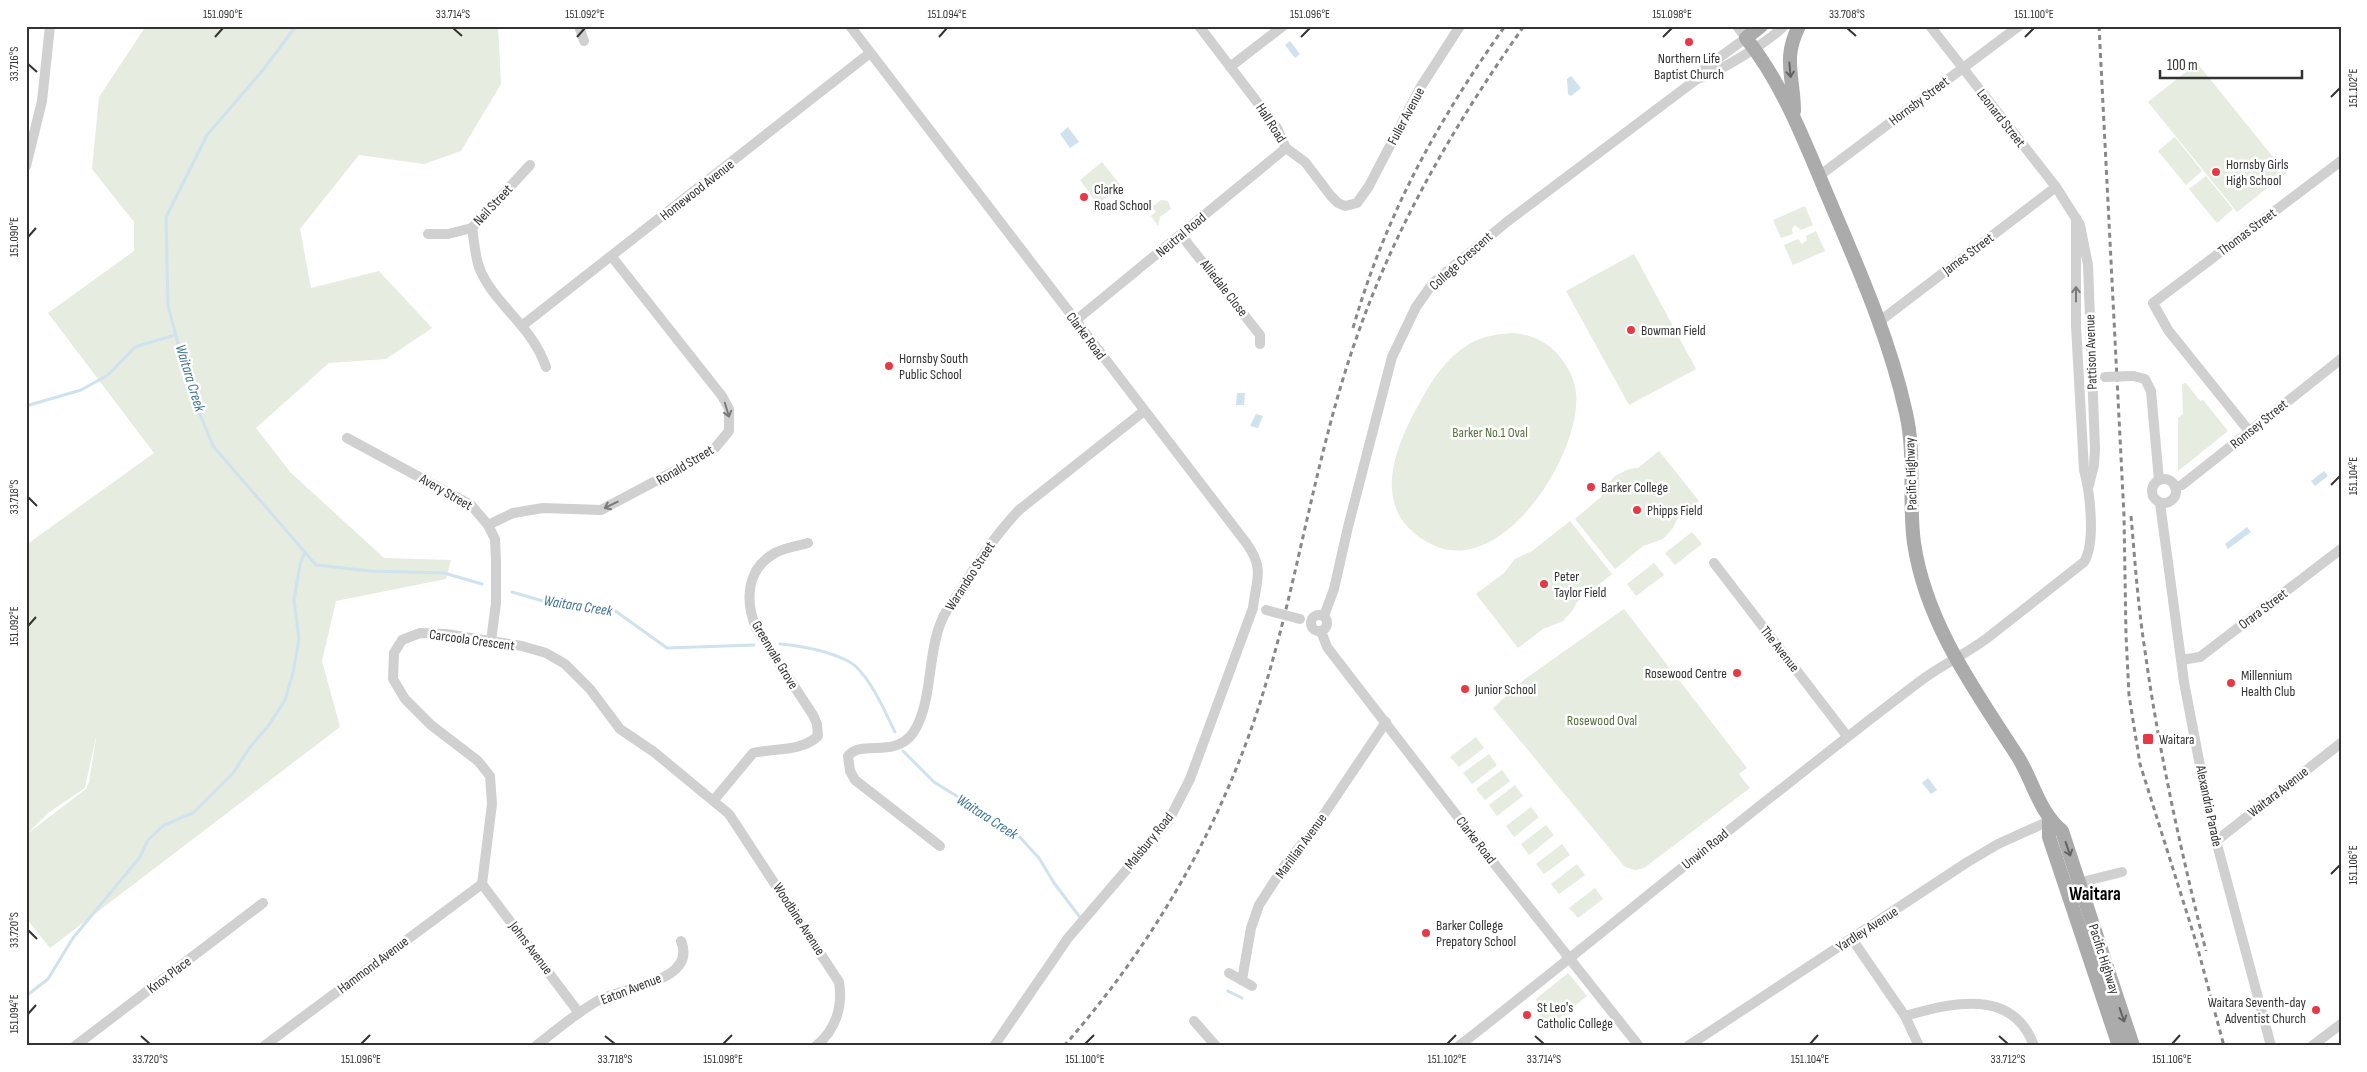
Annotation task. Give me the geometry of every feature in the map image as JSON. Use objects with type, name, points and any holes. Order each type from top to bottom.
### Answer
[{"type":"main road","points":[[1750,42],[1760,26]]},
{"type":"main road","name":"Pacific Highway","points":[[1794,116],[1794,93],[1788,65],[1790,49],[1799,26]]},
{"type":"main road","name":"Pacific Highway","points":[[1750,42],[1768,68],[1794,116],[1880,321],[1897,374],[1912,449],[1912,520],[1917,561],[1946,642],[2021,762],[2049,820],[2062,831],[2072,885],[2119,1046]]},
{"type":"main road","name":"Pacific Highway","points":[[2072,885],[2133,1046]]},
{"type":"street","points":[[26,166],[42,101],[50,26]]},
{"type":"street","points":[[580,26],[584,41]]},
{"type":"street","name":"Clarke Road","points":[[850,26],[1254,555],[1258,569],[1253,608]]},
{"type":"street","name":"Hall Road","points":[[1199,26],[1277,128],[1286,148],[1305,162],[1338,203],[1352,206]]},
{"type":"street","points":[[1230,67],[1283,26]]},
{"type":"street","name":"Fuller Avenue","points":[[1352,206],[1360,199],[1369,186],[1420,88],[1460,26]]},
{"type":"street","points":[[1737,26],[1750,42],[1784,26]]},
{"type":"street","name":"Leonard Street","points":[[1930,26],[2056,186],[2074,214]]},
{"type":"street","name":"Hornsby Street","points":[[1819,176],[2019,26]]},
{"type":"street","name":"College Crescent","points":[[1324,616],[1334,589],[1392,357],[1416,307],[1433,283],[1508,220],[1697,79],[1705,68],[1750,42]]},
{"type":"street","name":"Homewood Avenue","points":[[523,325],[870,53]]},
{"type":"street","name":"Neutral Road","points":[[1075,322],[1286,148]]},
{"type":"street","name":"Thomas Street","points":[[2249,431],[2168,330],[2152,303],[2341,161]]},
{"type":"street","name":"Neil Street","points":[[530,165],[472,228],[479,266],[487,282],[523,325],[541,352],[546,367]]},
{"type":"street","name":"James Street","points":[[1880,321],[2056,186]]},
{"type":"street","name":"Pattison Avenue","points":[[2074,214],[2084,235],[2087,251],[2095,449],[2094,465],[2088,486]]},
{"type":"street","name":"Pattison Avenue","points":[[1955,658],[1974,648],[2080,565],[2090,549],[2088,486],[2084,470],[2076,326],[2074,214]]},
{"type":"street","points":[[428,234],[448,234],[472,228]]},
{"type":"street","name":"Alliedale Close","points":[[1181,235],[1260,335],[1260,344]]},
{"type":"street","name":"Ronald Street","points":[[488,525],[513,513],[543,508],[601,510],[661,480],[715,448],[729,431],[729,409],[722,396],[612,257]]},
{"type":"street","name":"Romsey Street","points":[[2176,487],[2182,485],[2341,359]]},
{"type":"street","points":[[2092,378],[2133,376],[2145,379],[2151,391],[2158,480],[2153,486],[2152,494],[2160,503],[2168,503],[2174,498],[2176,487],[2167,480],[2158,480]]},
{"type":"street","name":"Warandoo Street","points":[[940,846],[855,780],[850,771],[848,756],[858,750],[880,750],[898,744],[908,738],[920,717],[941,622],[1001,528],[1019,510],[1144,411]]},
{"type":"street","name":"Avery Street","points":[[347,438],[471,506],[488,525],[495,539],[496,561],[496,603],[491,641]]},
{"type":"street","name":"Alexandria Parade","points":[[2160,503],[2181,660],[2216,841],[2271,1046]]},
{"type":"street","name":"Greenvale Grove","points":[[714,800],[753,753],[810,743],[818,736],[817,724],[813,715],[756,628],[748,600],[750,583],[760,565],[775,553],[808,543]]},
{"type":"street","name":"Orara Street","points":[[2181,660],[2200,657],[2341,549]]},
{"type":"street","name":"The Avenue","points":[[1714,563],[1847,736]]},
{"type":"street","points":[[1253,608],[1311,621]]},
{"type":"street","name":"Malsbury Road","points":[[994,1046],[1068,938],[1168,820],[1200,754],[1253,608]]},
{"type":"street","points":[[1318,615],[1324,616],[1326,626],[1321,630],[1315,629],[1311,621],[1318,615]]},
{"type":"street","name":"Clarke Road","points":[[1321,630],[1327,646],[1481,847],[1639,1046]]},
{"type":"street","name":"Carcoola Crescent","points":[[482,884],[492,804],[490,776],[478,762],[432,725],[404,699],[393,679],[394,653],[402,640],[420,633],[446,634],[491,641],[546,653],[565,664],[590,689],[620,729],[654,752],[714,800]]},
{"type":"street","name":"Unwin Road","points":[[1459,1046],[1847,736],[1936,669],[1955,658]]},
{"type":"street","name":"Marillian Avenue","points":[[1242,980],[1251,928],[1259,905],[1285,866],[1314,829],[1386,722]]},
{"type":"street","name":"Waitara Avenue","points":[[2216,841],[2341,743]]},
{"type":"street","name":"Woodbine Avenue","points":[[714,800],[729,814],[839,982],[841,995],[834,1027],[816,1046]]},
{"type":"street","name":"Yardley Avenue","points":[[1688,1046],[1966,863],[1998,844],[2049,820]]},
{"type":"street","points":[[2072,885],[2122,872]]},
{"type":"street","name":"Johns Avenue","points":[[482,884],[580,1013]]},
{"type":"street","name":"Hammond Avenue","points":[[264,1046],[482,884]]},
{"type":"street","name":"Knox Place","points":[[75,1046],[263,903]]},
{"type":"street","points":[[1852,939],[1904,1016],[1918,1044]]},
{"type":"street","name":"Eaton Avenue","points":[[536,1046],[580,1013],[610,994],[662,978],[676,969],[682,963],[684,955],[681,940]]},
{"type":"street","points":[[1228,972],[1252,986]]},
{"type":"street","points":[[1904,1016],[1948,1005],[1994,1006],[2005,1009],[2019,1020],[2030,1034],[2034,1046]]},
{"type":"street","points":[[1194,1021],[1209,1043]]},
{"type":"street","points":[[2312,1046],[2341,1024]]},
{"type":"green space","points":[[146,26],[498,26],[501,84],[461,151],[424,164],[359,155],[300,229],[311,288],[379,271],[432,328],[386,359],[329,363],[256,428],[290,472],[384,558],[451,560],[446,579],[336,601],[322,661],[340,727],[50,948],[26,918],[26,545],[154,453],[48,313],[134,251],[134,222],[92,169],[99,97]],"holes":[[[97,732],[89,782],[86,789],[27,834],[48,813],[85,788]]]},
{"type":"green space","points":[[2197,63],[2286,173],[2237,212],[2148,102]]},
{"type":"green space","points":[[2175,137],[2202,171],[2186,185],[2158,151]]},
{"type":"green space","points":[[1102,162],[1121,186],[1098,204],[1080,180]]},
{"type":"green space","points":[[2206,176],[2233,209],[2217,223],[2189,189]]},
{"type":"green space","points":[[1161,200],[1168,201],[1171,209],[1160,217],[1158,226],[1151,216],[1156,212],[1152,207]]},
{"type":"green space","points":[[1805,206],[1813,225],[1801,230],[1795,225],[1792,229],[1793,234],[1781,238],[1773,220]]},
{"type":"green space","points":[[1816,231],[1825,251],[1793,265],[1784,245],[1798,239],[1802,244],[1807,240],[1806,236]]},
{"type":"green space","name":"Bowman Field","points":[[1634,254],[1696,369],[1629,405],[1566,291]]},
{"type":"green space","name":"Barker No.1 Oval","points":[[1513,333],[1535,338],[1553,349],[1572,376],[1576,393],[1574,418],[1566,447],[1552,476],[1533,504],[1511,527],[1486,544],[1459,550],[1433,545],[1413,532],[1400,517],[1393,499],[1392,481],[1401,442],[1429,387],[1453,356],[1479,339]]},
{"type":"green space","points":[[2186,383],[2200,401],[2203,400],[2228,431],[2178,471],[2178,418],[2183,414],[2182,384]]},
{"type":"green space","name":"Phipps Field","points":[[1659,451],[1699,501],[1677,519],[1673,528],[1663,539],[1643,546],[1615,569],[1575,519],[1601,497],[1605,488],[1615,476],[1629,469],[1638,468]]},
{"type":"green space","name":"Peter Taylor Field","points":[[1570,521],[1612,574],[1577,602],[1573,610],[1563,621],[1543,629],[1518,648],[1476,594],[1504,573],[1515,559],[1532,551]]},
{"type":"green space","points":[[1692,532],[1702,544],[1675,565],[1665,553]]},
{"type":"green space","points":[[1654,563],[1664,575],[1636,596],[1627,584]]},
{"type":"green space","name":"Rosewood Oval","points":[[1624,609],[1747,768],[1739,774],[1750,788],[1644,868],[1635,870],[1625,867],[1493,708],[1525,679]]},
{"type":"green space","points":[[1476,737],[1484,748],[1459,767],[1450,757]]},
{"type":"green space","points":[[1489,754],[1497,765],[1472,784],[1463,773]]},
{"type":"green space","points":[[1502,770],[1510,781],[1485,800],[1476,789]]},
{"type":"green space","points":[[1515,785],[1523,796],[1497,816],[1489,805]]},
{"type":"green space","points":[[1531,807],[1539,817],[1514,837],[1506,826]]},
{"type":"green space","points":[[1546,825],[1554,835],[1529,855],[1521,844]]},
{"type":"green space","points":[[1562,844],[1570,855],[1544,874],[1536,864]]},
{"type":"green space","points":[[1577,864],[1585,875],[1559,894],[1551,884]]},
{"type":"green space","points":[[1595,888],[1603,899],[1578,918],[1569,908]]},
{"type":"green space","points":[[1568,973],[1587,996],[1543,1031],[1536,999]]},
{"type":"water","points":[[1290,41],[1300,54],[1295,58],[1285,45]]},
{"type":"water","points":[[1571,76],[1581,88],[1571,96],[1568,94],[1567,79]]},
{"type":"water","points":[[1068,127],[1079,142],[1070,148],[1060,134]]},
{"type":"water","points":[[1237,393],[1245,393],[1244,405],[1236,405]]},
{"type":"water","points":[[1256,414],[1263,416],[1258,428],[1250,426]]},
{"type":"water","points":[[2324,471],[2328,476],[2315,486],[2311,481]]},
{"type":"water","points":[[2247,527],[2251,532],[2228,549],[2225,544]]},
{"type":"water","points":[[1928,778],[1937,790],[1931,794],[1922,783]]},
{"type":"waterway","name":"Waitara Creek","points":[[296,26],[263,70],[207,135],[166,217],[168,306],[192,395],[213,446],[316,565],[370,571],[444,573],[482,584]]},
{"type":"waterway","points":[[26,406],[81,390],[108,375],[135,347],[175,335]]},
{"type":"waterway","points":[[26,996],[48,979],[73,938],[140,857],[148,840],[164,825],[193,813],[233,773],[285,700],[293,673],[299,639],[294,600],[300,564],[305,552]]},
{"type":"waterway","name":"Waitara Creek","points":[[512,592],[553,604],[614,610],[667,648],[754,645]]},
{"type":"waterway","name":"Waitara Creek","points":[[780,644],[823,652],[840,657],[855,666],[869,683],[895,732]]},
{"type":"waterway","name":"Waitara Creek","points":[[903,751],[934,782],[1016,833],[1039,858],[1054,883],[1079,916]]},
{"type":"waterway","points":[[1228,991],[1242,998]]},
{"type":"railway","points":[[1353,328],[1381,246],[1416,170],[1457,98],[1505,26]]},
{"type":"railway","points":[[1064,1046],[1096,1008],[1153,929],[1202,844],[1223,800],[1258,709],[1285,613],[1331,420],[1345,372],[1376,285],[1432,170],[1476,97],[1524,26]]},
{"type":"railway","points":[[2099,26],[2124,516],[2129,695],[2140,764],[2196,942],[2224,1046]]},
{"type":"railway","points":[[2131,516],[2140,617],[2157,727],[2179,839],[2206,951]]},
{"type":"place","name":"Northern Life Baptist Church","points":[[1689,42]]},
{"type":"place","name":"Hornsby Girls High School","points":[[2216,172]]},
{"type":"place","name":"Clarke Road School","points":[[1084,197]]},
{"type":"place","name":"Bowman Field","points":[[1631,330]]},
{"type":"place","name":"Hornsby South Public School","points":[[889,366]]},
{"type":"place","name":"Barker College","points":[[1591,487]]},
{"type":"place","name":"Phipps Field","points":[[1637,510]]},
{"type":"place","name":"Peter Taylor Field","points":[[1544,584]]},
{"type":"place","name":"Rosewood Centre","points":[[1737,673]]},
{"type":"place","name":"Millennium Health Club","points":[[2231,683]]},
{"type":"place","name":"Junior School","points":[[1465,689]]},
{"type":"place","name":"Waitara","points":[[2148,739]]},
{"type":"place","name":"Barker College Prepatory School","points":[[1426,933]]},
{"type":"place","name":"Waitara Seventh-day Adventist Church","points":[[2316,1010]]},
{"type":"place","name":"St Leo's Catholic College","points":[[1527,1015]]},
{"type":"district","name":"Waitara","points":[[2095,894]]}]
